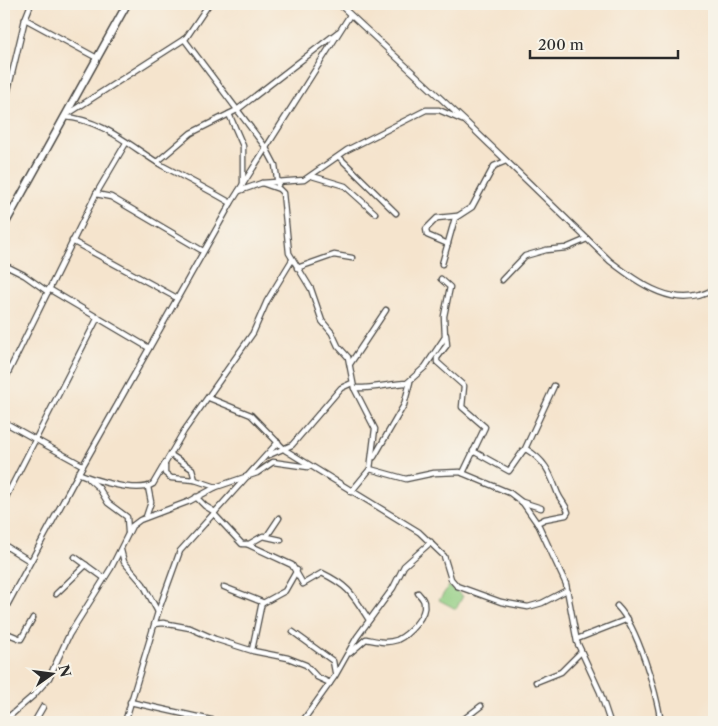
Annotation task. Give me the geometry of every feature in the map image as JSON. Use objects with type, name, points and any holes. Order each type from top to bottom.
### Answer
[{"type":"main road","points":[[4,226],[127,4]]},
{"type":"street","points":[[4,107],[24,19],[31,4]]},
{"type":"street","points":[[121,4],[122,13]]},
{"type":"street","points":[[65,116],[184,39],[190,34],[209,4]]},
{"type":"street","points":[[339,4],[466,121],[610,261],[630,277],[663,295],[688,297],[714,289]]},
{"type":"street","points":[[4,611],[82,465],[203,251],[231,203],[350,15]]},
{"type":"street","points":[[24,19],[97,58]]},
{"type":"street","points":[[156,162],[191,133],[237,110],[341,30]]},
{"type":"street","points":[[184,39],[266,148],[275,165],[278,189]]},
{"type":"street","points":[[239,191],[262,183],[299,182],[312,176],[338,157],[426,110],[439,110],[466,121]]},
{"type":"street","points":[[230,114],[243,146],[243,184]]},
{"type":"street","points":[[65,116],[93,123],[156,162],[231,203]]},
{"type":"street","points":[[4,381],[96,194],[126,143]]},
{"type":"street","points":[[338,157],[396,213]]},
{"type":"street","points":[[448,244],[427,235],[426,229],[436,218],[456,216],[472,207],[494,166],[506,161]]},
{"type":"street","points":[[312,176],[345,186],[375,213]]},
{"type":"street","points":[[262,183],[278,189],[285,198],[288,249],[292,260],[311,289],[322,321],[331,331],[338,346],[347,355],[353,385],[375,429],[370,469],[351,492]]},
{"type":"street","points":[[96,194],[111,197],[203,251]]},
{"type":"street","points":[[442,264],[456,216]]},
{"type":"street","points":[[502,280],[528,254],[566,248],[587,239]]},
{"type":"street","points":[[72,241],[177,298]]},
{"type":"street","points":[[297,268],[334,255],[352,258]]},
{"type":"street","points":[[78,473],[99,482],[148,487],[155,482],[184,431],[209,398],[217,381],[253,333],[267,301],[292,260]]},
{"type":"street","points":[[4,265],[24,274],[48,290],[149,348]]},
{"type":"street","points":[[441,279],[450,287],[444,316],[447,345],[437,358],[437,362],[465,388],[462,403],[463,409],[485,425],[463,473]]},
{"type":"street","points":[[350,364],[386,310]]},
{"type":"street","points":[[4,499],[98,317]]},
{"type":"street","points":[[371,461],[404,405],[410,382],[425,368],[446,334]]},
{"type":"street","points":[[268,455],[285,450],[298,439],[342,386],[353,385],[370,388],[410,382]]},
{"type":"street","points":[[473,451],[509,471],[525,449],[554,386]]},
{"type":"street","points":[[209,398],[251,415],[285,450],[309,467],[394,516],[431,542],[447,560],[454,584],[486,598],[506,604],[534,606],[568,590]]},
{"type":"street","points":[[4,422],[37,438],[82,465]]},
{"type":"street","points":[[120,722],[125,720],[158,612],[180,551],[278,442]]},
{"type":"street","points":[[525,449],[533,454],[552,474],[559,495],[568,510],[566,515],[545,518],[537,523]]},
{"type":"street","points":[[170,456],[192,469],[195,480]]},
{"type":"street","points":[[4,720],[34,695],[49,678],[69,634],[115,561],[128,532],[136,523],[196,498],[216,487],[249,476],[273,462],[309,467]]},
{"type":"street","points":[[165,465],[165,473],[168,477],[195,480],[216,487]]},
{"type":"street","points":[[370,469],[406,479],[443,472],[463,473],[510,493],[521,501],[542,508]]},
{"type":"street","points":[[86,476],[99,488],[108,503],[127,517],[128,532]]},
{"type":"street","points":[[146,518],[151,502],[148,487]]},
{"type":"street","points":[[196,498],[214,513],[239,542],[292,565],[297,570],[303,584],[322,574],[347,588],[369,620]]},
{"type":"street","points":[[521,501],[537,523],[568,590],[581,652],[600,692],[610,722]]},
{"type":"street","points":[[267,536],[279,518]]},
{"type":"street","points":[[247,544],[267,536],[281,540]]},
{"type":"street","points":[[302,722],[313,703],[330,684],[369,620],[393,588],[404,566],[431,542]]},
{"type":"street","points":[[4,545],[30,561]]},
{"type":"street","points":[[121,548],[125,565]]},
{"type":"street","points":[[75,557],[104,578]]},
{"type":"street","points":[[115,561],[125,565],[143,584],[158,612]]},
{"type":"street","points":[[56,594],[86,565]]},
{"type":"street","points":[[262,603],[285,591],[297,570]]},
{"type":"street","points":[[224,587],[262,603]]},
{"type":"street","points":[[345,658],[366,639],[383,643],[402,637],[417,622],[424,607],[424,602],[418,593]]},
{"type":"street","points":[[252,650],[262,603]]},
{"type":"street","points":[[617,606],[628,619],[643,658],[661,722]]},
{"type":"street","points":[[4,632],[21,639],[32,618]]},
{"type":"street","points":[[577,639],[628,619]]},
{"type":"street","points":[[155,624],[163,623],[190,628],[215,639],[288,658],[306,665],[317,677],[330,684]]},
{"type":"street","points":[[293,632],[333,661],[336,669],[335,676]]},
{"type":"street","points":[[536,682],[561,672],[581,652]]},
{"type":"street","points":[[130,702],[220,722]]},
{"type":"street","points":[[460,722],[481,706]]},
{"type":"street","points":[[36,721],[44,707]]},
{"type":"green space","points":[[449,586],[463,596],[456,609],[439,600]]}]
